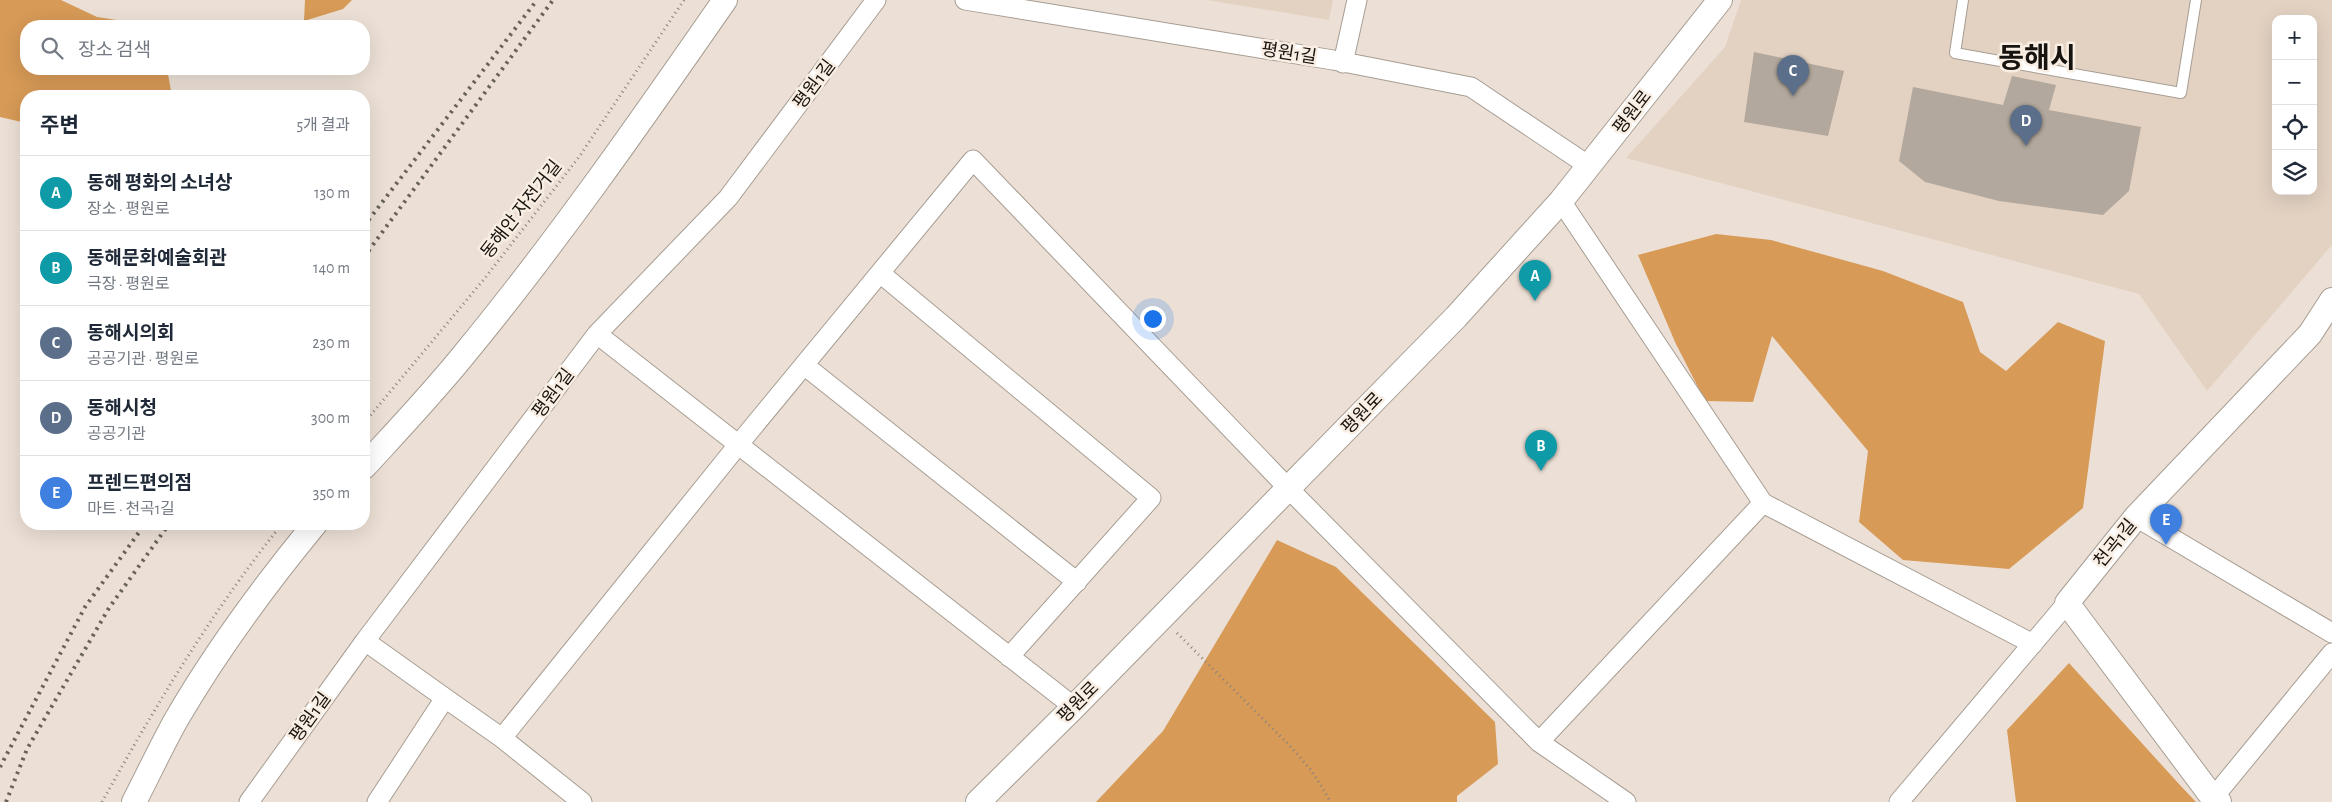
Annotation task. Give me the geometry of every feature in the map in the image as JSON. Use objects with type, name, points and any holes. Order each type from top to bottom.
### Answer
[{"type":"street","points":[[370,461],[462,358],[533,267],[631,135],[725,0]]},
{"type":"street","name":"평원1길","points":[[249,802],[365,641],[597,334],[728,198],[876,0]]},
{"type":"street","name":"평원1길","points":[[965,0],[1343,63],[1471,87],[1589,166]]},
{"type":"street","points":[[1343,63],[1357,0]]},
{"type":"street","name":"평원로","points":[[978,802],[1074,707],[1456,317],[1561,201],[1720,0]]},
{"type":"street","points":[[502,738],[738,445],[973,160],[1288,488],[1539,742],[1626,802]]},
{"type":"street","points":[[1561,201],[1763,503],[2033,644]]},
{"type":"street","points":[[880,273],[1151,498],[1009,657]]},
{"type":"street","name":"천곡1길","points":[[2068,603],[2136,517],[2310,334],[2332,300]]},
{"type":"street","points":[[597,334],[1074,707]]},
{"type":"street","points":[[804,365],[1077,582]]},
{"type":"street","points":[[1539,742],[1763,503]]},
{"type":"street","points":[[2136,517],[2332,633]]},
{"type":"street","points":[[134,802],[176,720],[234,629],[276,570],[309,530]]},
{"type":"street","points":[[1900,802],[2068,603],[2216,800],[2332,653]]},
{"type":"street","points":[[365,641],[502,738],[582,802]]},
{"type":"street","points":[[378,802],[445,698]]},
{"type":"lane","points":[[1963,0],[1955,53],[2181,93],[2196,0]]},
{"type":"path","name":"동해안 자전거길","points":[[370,416],[485,278],[579,157],[684,0]]},
{"type":"path","points":[[1161,618],[1292,748],[1311,770],[1331,802]]},
{"type":"shaded area","points":[[0,0],[61,0],[97,17],[117,20],[20,20],[20,75],[168,75],[171,90],[20,90],[20,122],[0,117]]},
{"type":"shaded area","points":[[305,0],[352,0],[343,9],[304,20]]},
{"type":"shaded area","points":[[1207,0],[1333,0],[1329,20]]},
{"type":"shaded area","points":[[1741,0],[2332,0],[2332,245],[2207,391],[2139,294],[1626,158],[1725,47]]},
{"type":"shaded area","points":[[1716,234],[1771,240],[1883,271],[1963,302],[1980,352],[2006,371],[2058,322],[2105,341],[2083,508],[2009,569],[1903,560],[1859,522],[1868,451],[1772,336],[1753,402],[1705,401],[1675,342],[1638,255]]},
{"type":"shaded area","points":[[1277,540],[1336,567],[1495,722],[1498,764],[1457,796],[1457,802],[1096,802],[1163,731]]},
{"type":"shaded area","points":[[2069,663],[2196,802],[2016,802],[2007,730]]},
{"type":"building","points":[[1754,52],[1844,71],[1828,136],[1744,122]]},
{"type":"building","points":[[2012,76],[2056,85],[2049,110],[2141,127],[2129,191],[2103,215],[1999,201],[1925,182],[1899,161],[1913,87],[2003,105]]},
{"type":"railway","points":[[370,218],[537,0]]},
{"type":"railway","points":[[370,249],[553,0]]},
{"type":"railway","points":[[0,767],[85,607],[141,530]]},
{"type":"railway","points":[[6,802],[27,749],[109,608],[165,530]]},
{"type":"place","name":"동해시의회","points":[[1793,96]]},
{"type":"place","name":"동해시청","points":[[2026,146]]},
{"type":"place","name":"동해 평화의 소녀상","points":[[1535,301]]},
{"type":"place","name":"동해문화예술회관","points":[[1541,471]]},
{"type":"place","name":"프렌드편의점","points":[[2166,545]]},
{"type":"district","name":"동해시","points":[[2037,57]]}]
